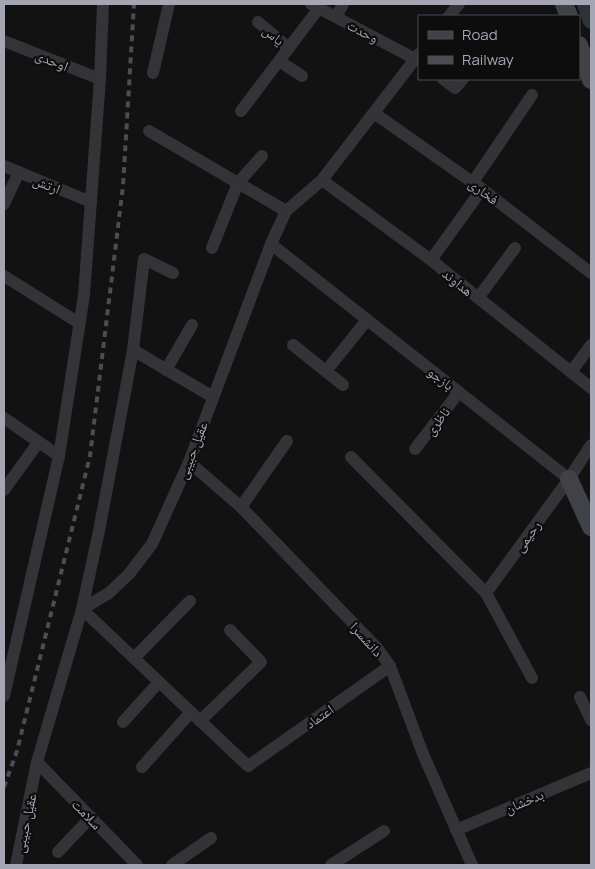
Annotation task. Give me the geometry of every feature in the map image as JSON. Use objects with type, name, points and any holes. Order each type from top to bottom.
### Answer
[{"type":"street","points":[[4,696],[59,456],[84,295],[100,79],[103,4]]},
{"type":"street","points":[[153,73],[168,4]]},
{"type":"street","points":[[336,17],[343,4]]},
{"type":"street","points":[[450,15],[459,4]]},
{"type":"street","points":[[241,111],[289,48],[315,6]]},
{"type":"street","name":"وحدت","points":[[315,6],[418,57]]},
{"type":"street","name":"یاس","points":[[258,22],[289,48]]},
{"type":"street","name":"اوحدی","points":[[4,41],[100,79]]},
{"type":"street","points":[[580,47],[591,80]]},
{"type":"street","name":"عقیل حبیبی","points":[[16,865],[37,762],[82,609],[109,593],[129,574],[152,544],[189,462],[271,244],[286,211],[322,180],[418,57]]},
{"type":"street","points":[[279,61],[302,76]]},
{"type":"street","points":[[444,80],[455,88],[462,80]]},
{"type":"street","points":[[431,260],[532,95]]},
{"type":"street","name":"فخاری","points":[[374,113],[477,185],[591,273]]},
{"type":"street","points":[[149,131],[286,211]]},
{"type":"street","points":[[212,248],[238,183],[262,156]]},
{"type":"street","name":"ارتش","points":[[4,166],[91,202]]},
{"type":"street","points":[[4,204],[18,172]]},
{"type":"street","name":"هداوند","points":[[322,180],[431,260],[591,388]]},
{"type":"street","name":"بازجو","points":[[271,244],[569,479],[591,527]]},
{"type":"street","points":[[478,298],[515,248]]},
{"type":"street","points":[[174,272],[144,259],[133,350],[101,521],[82,609],[195,716]]},
{"type":"street","points":[[4,276],[79,323]]},
{"type":"street","points":[[326,371],[367,320]]},
{"type":"street","points":[[166,370],[192,325]]},
{"type":"street","points":[[294,345],[343,385]]},
{"type":"street","points":[[571,372],[591,345]]},
{"type":"street","points":[[133,350],[212,397]]},
{"type":"street","name":"ناظری","points":[[415,449],[459,392]]},
{"type":"street","points":[[4,418],[59,456]]},
{"type":"street","points":[[241,507],[287,441]]},
{"type":"street","points":[[4,490],[38,442]]},
{"type":"street","name":"رحیمی","points":[[486,594],[569,479],[591,445]]},
{"type":"street","points":[[352,457],[486,594],[532,678]]},
{"type":"street","name":"دانشسرا","points":[[189,462],[241,507],[377,648],[390,666],[423,754],[472,865]]},
{"type":"street","points":[[134,658],[190,601]]},
{"type":"street","points":[[142,767],[195,716],[261,662],[230,630]]},
{"type":"street","name":"اعتماد","points":[[195,716],[248,766],[390,666]]},
{"type":"street","points":[[123,722],[159,682]]},
{"type":"street","points":[[580,697],[591,720]]},
{"type":"street","name":"سلامت","points":[[37,762],[136,865]]},
{"type":"street","name":"بدخشان","points":[[456,830],[591,773]]},
{"type":"street","points":[[58,852],[91,818]]},
{"type":"street","points":[[331,865],[384,831]]},
{"type":"street","points":[[172,865],[211,838]]},
{"type":"waterway","points":[[585,4],[591,21]]},
{"type":"railway","points":[[4,787],[17,751],[90,456],[123,186],[134,4]]}]
